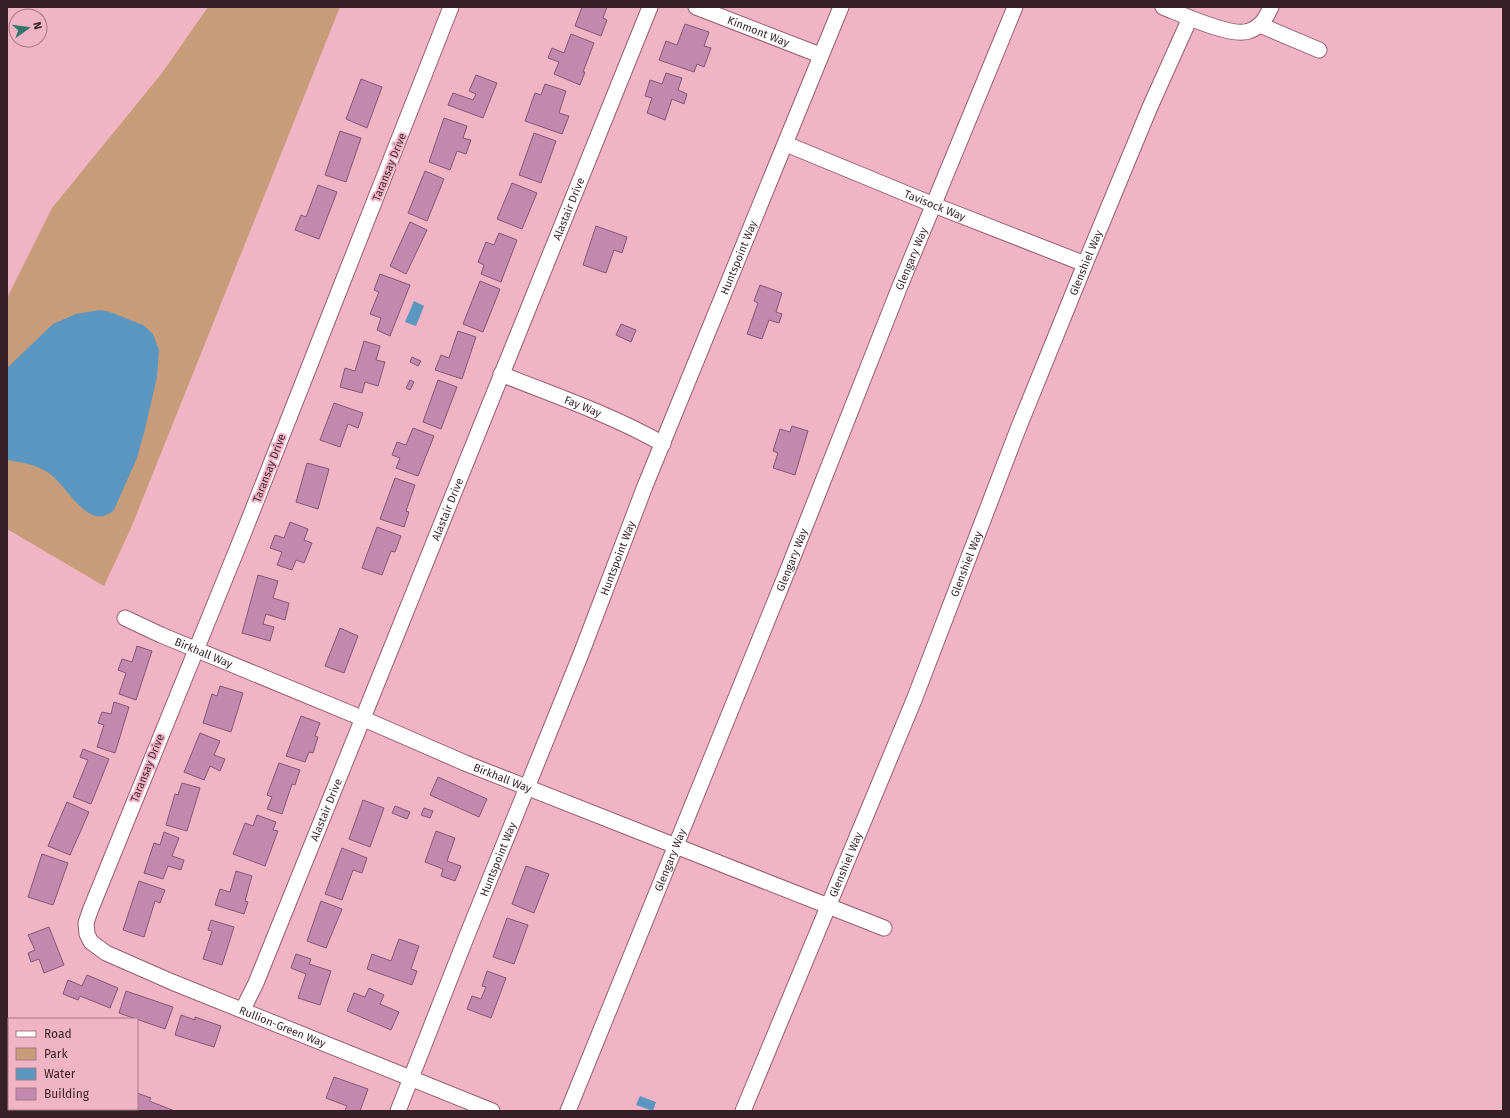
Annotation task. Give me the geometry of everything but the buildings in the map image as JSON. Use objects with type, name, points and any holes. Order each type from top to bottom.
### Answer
[{"type":"street","name":"Taransay Drive","points":[[86,928],[90,911],[244,532],[451,7]]},
{"type":"street","name":"Alastair Drive","points":[[242,1010],[256,983],[364,719],[650,7]]},
{"type":"street","name":"Kinmont Way","points":[[696,7],[820,55]]},
{"type":"street","name":"Huntspoint Way","points":[[398,1111],[663,444],[786,144],[820,55],[841,7]]},
{"type":"street","name":"Glengary Way","points":[[568,1111],[1015,7]]},
{"type":"street","points":[[1163,7],[1220,29],[1237,33],[1249,31],[1260,25],[1267,17],[1271,7]]},
{"type":"street","name":"Glenshiel Way","points":[[743,1111],[914,700],[1016,437],[1150,107],[1190,18]]},
{"type":"street","points":[[1260,25],[1319,50]]},
{"type":"street","name":"Tavisock Way","points":[[786,144],[934,205],[1086,264]]},
{"type":"street","name":"Fay Way","points":[[502,374],[616,420],[639,430],[663,444]]},
{"type":"street","name":"Birkhall Way","points":[[125,618],[161,635],[527,788],[827,907],[884,928]]},
{"type":"street","name":"Rullion-Green Way","points":[[86,928],[91,942],[106,953],[172,982],[492,1111]]},
{"type":"green space","points":[[208,7],[340,7],[131,528],[104,586],[7,529],[7,298],[52,208],[162,73]]},
{"type":"water","points":[[414,301],[424,306],[416,326],[405,322]]},
{"type":"water","points":[[100,310],[110,312],[143,325],[153,334],[159,350],[157,377],[137,458],[114,510],[105,516],[96,516],[79,506],[57,480],[40,468],[29,464],[7,460],[7,368],[53,324],[76,314]]},
{"type":"water","points":[[640,1096],[656,1102],[653,1111],[636,1105]]}]
